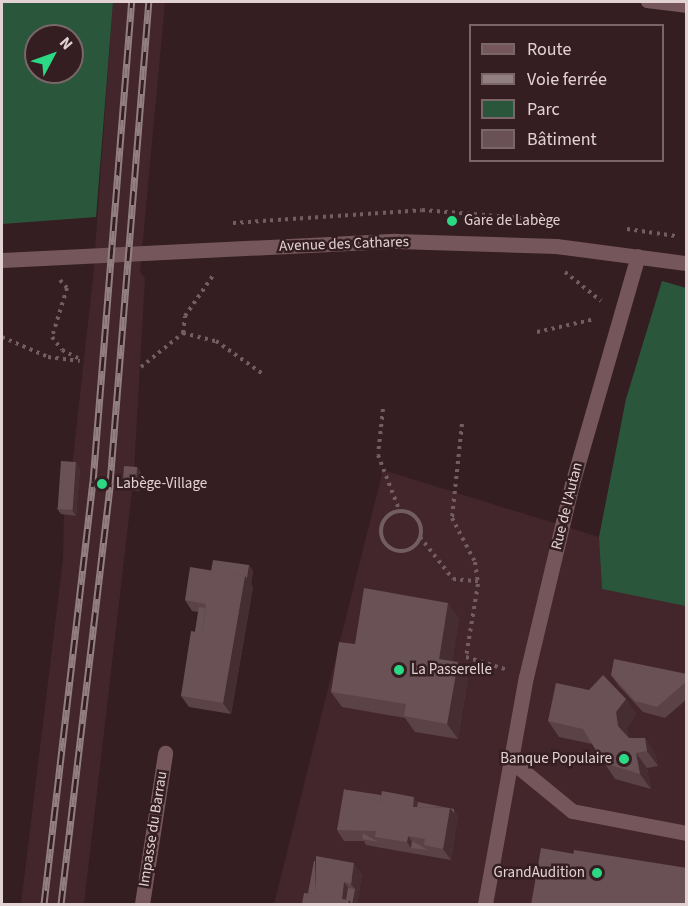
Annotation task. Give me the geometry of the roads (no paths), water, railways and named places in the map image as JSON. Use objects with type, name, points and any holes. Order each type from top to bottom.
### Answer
[{"type":"street","name":"Avenue des Cathares","points":[[2,260],[396,241],[556,246],[687,263]]},
{"type":"street","name":"Rue de l'Autan","points":[[485,904],[526,676],[572,484],[638,256]]},
{"type":"street","name":"Impasse du Barrau","points":[[142,904],[165,753]]},
{"type":"street","points":[[510,760],[572,811],[687,833]]},
{"type":"lane","points":[[647,2],[687,7]]},
{"type":"railway","points":[[44,904],[93,482],[132,2]]},
{"type":"railway","points":[[61,904],[110,484],[149,2]]},
{"type":"place","name":"Gare de Labège","points":[[452,221]]},
{"type":"place","name":"Labège-Village","points":[[102,484]]},
{"type":"place","name":"La Passerelle","points":[[399,670]]},
{"type":"place","name":"Banque Populaire","points":[[624,759]]},
{"type":"place","name":"GrandAudition","points":[[597,873]]}]
